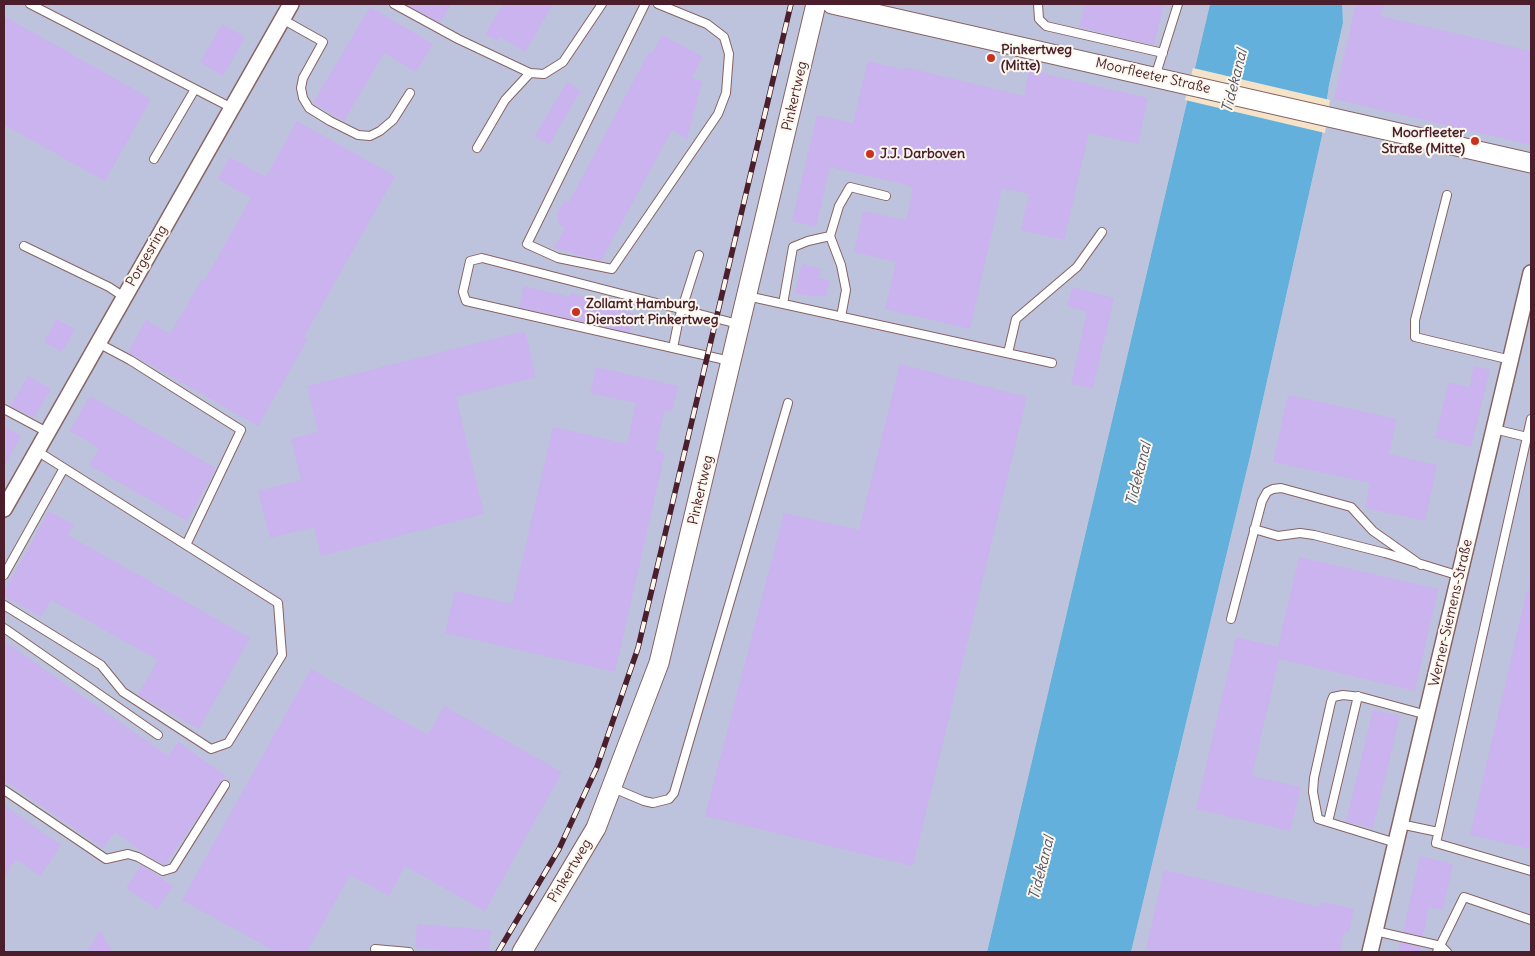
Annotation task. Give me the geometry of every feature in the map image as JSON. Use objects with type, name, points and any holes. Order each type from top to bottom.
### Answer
[{"type":"street","name":"Porgesring","points":[[4,509],[291,4]]},
{"type":"street","name":"Pinkertweg","points":[[522,952],[596,828],[659,664],[816,4]]},
{"type":"street","name":"Moorfleeter Straße","points":[[832,4],[1531,163]]},
{"type":"street","name":"Werner-Siemens-Straße","points":[[1370,952],[1531,273]]},
{"type":"lane","points":[[30,4],[232,108]]},
{"type":"lane","points":[[394,4],[458,39],[530,73],[544,74],[563,62],[602,4]]},
{"type":"lane","points":[[645,4],[527,244],[558,258],[612,269],[718,114],[726,93],[729,54],[724,37],[707,24],[658,4]]},
{"type":"lane","points":[[1038,4],[1039,19],[1046,26],[1163,53]]},
{"type":"lane","points":[[1164,79],[1163,53],[1178,4]]},
{"type":"lane","points":[[282,19],[324,42],[304,78],[301,88],[303,98],[309,108],[358,135],[370,136],[380,131],[393,120],[410,93]]},
{"type":"lane","points":[[477,148],[505,100],[530,73]]},
{"type":"lane","points":[[154,159],[195,90]]},
{"type":"lane","points":[[841,317],[846,290],[841,265],[830,236],[840,206],[850,187],[886,196]]},
{"type":"lane","points":[[1447,194],[1415,320],[1415,337],[1511,360]]},
{"type":"lane","points":[[1008,353],[1016,319],[1077,267],[1102,232]]},
{"type":"lane","points":[[783,304],[793,247],[830,236]]},
{"type":"lane","points":[[24,246],[109,287],[124,297]]},
{"type":"lane","points":[[673,348],[682,308],[699,255]]},
{"type":"lane","points":[[732,362],[466,301],[463,292],[470,261],[482,258],[682,308],[740,325]]},
{"type":"lane","points":[[747,296],[1052,363]]},
{"type":"lane","points":[[98,343],[130,360],[240,430],[186,545]]},
{"type":"lane","points":[[612,788],[653,803],[669,799],[674,793],[788,404]]},
{"type":"lane","points":[[4,409],[47,432]]},
{"type":"lane","points":[[1531,419],[1436,843],[1531,871]]},
{"type":"lane","points":[[1494,429],[1527,437]]},
{"type":"lane","points":[[4,605],[101,665],[123,692],[211,750],[228,743],[282,655],[278,603],[37,451]]},
{"type":"lane","points":[[4,575],[64,468]]},
{"type":"lane","points":[[1231,619],[1262,501],[1267,492],[1281,488],[1351,507],[1373,531],[1421,565]]},
{"type":"lane","points":[[1254,530],[1278,536],[1300,532],[1314,535],[1460,576]]},
{"type":"lane","points":[[4,628],[158,734]]},
{"type":"lane","points":[[1396,843],[1318,819],[1313,792],[1331,702],[1333,698],[1343,695],[1358,696],[1427,714]]},
{"type":"lane","points":[[1328,822],[1358,696]]},
{"type":"lane","points":[[4,790],[106,859],[128,854],[138,857],[162,871],[173,868],[225,785]]},
{"type":"lane","points":[[1400,824],[1438,832]]},
{"type":"lane","points":[[1375,931],[1442,950],[1464,897],[1531,920]]},
{"type":"lane","points":[[374,948],[409,952]]},
{"type":"shaded area","points":[[4,4],[1210,4],[987,952],[4,952]]},
{"type":"shaded area","points":[[1531,4],[1531,952],[1131,952],[1250,457],[1322,136],[1329,85],[1343,23],[1341,5]]},
{"type":"water","name":"Tidekanal","points":[[1210,4],[1342,4],[1343,23],[1329,85],[1322,136],[1250,457],[1131,952],[987,952]]},
{"type":"pier","points":[[1193,68],[1330,100],[1325,133],[1185,100]]},
{"type":"building","points":[[405,4],[451,4],[440,23]]},
{"type":"building","points":[[503,4],[553,4],[525,52],[500,37],[498,41],[485,34]]},
{"type":"building","points":[[1085,4],[1164,4],[1154,45],[1079,27]]},
{"type":"building","points":[[1356,4],[1384,4],[1381,16],[1531,51],[1531,145],[1334,99]]},
{"type":"building","points":[[370,7],[433,44],[416,72],[384,53],[344,121],[313,103]]},
{"type":"building","points":[[4,16],[151,99],[105,181],[4,125]]},
{"type":"building","points":[[222,24],[245,37],[223,76],[200,62]]},
{"type":"building","points":[[662,35],[703,57],[692,77],[702,82],[687,139],[672,130],[601,261],[554,248],[565,228],[559,225],[557,214],[564,200],[569,202],[649,52],[652,54]]},
{"type":"building","points":[[868,61],[904,70],[905,67],[1024,96],[1029,70],[1148,98],[1138,144],[1089,133],[1064,240],[1021,230],[1029,194],[1002,188],[970,329],[885,309],[896,262],[854,252],[863,211],[906,220],[913,190],[907,185],[830,167],[816,227],[792,221],[817,115],[853,123]]},
{"type":"building","points":[[567,82],[581,90],[549,145],[535,136]]},
{"type":"building","points":[[297,121],[395,176],[304,337],[308,339],[258,426],[128,352],[146,320],[170,334],[202,279],[205,280],[251,198],[218,179],[230,157],[266,177]]},
{"type":"building","points":[[802,264],[821,269],[819,278],[830,281],[826,297],[815,295],[814,297],[795,293]]},
{"type":"building","name":"Zollamt Hamburg, Dienstort Pinkertweg","points":[[524,286],[570,297],[571,293],[590,298],[589,302],[635,314],[630,333],[519,307]]},
{"type":"building","points":[[1072,287],[1114,298],[1093,388],[1071,384],[1087,312],[1067,306]]},
{"type":"building","points":[[57,319],[75,329],[62,352],[44,342]]},
{"type":"building","points":[[525,331],[536,377],[456,397],[484,514],[321,556],[314,527],[270,538],[258,491],[301,480],[291,439],[318,432],[307,386]]},
{"type":"building","points":[[900,364],[1027,397],[913,866],[705,816],[784,513],[859,530]]},
{"type":"building","points":[[1474,366],[1490,370],[1471,447],[1435,438],[1449,382],[1469,387]]},
{"type":"building","points":[[596,367],[678,386],[672,412],[665,410],[655,450],[665,453],[615,672],[445,633],[455,591],[512,604],[553,427],[627,444],[636,403],[590,393]]},
{"type":"building","points":[[28,376],[51,389],[34,418],[10,406]]},
{"type":"building","points":[[1288,395],[1397,419],[1389,454],[1437,465],[1425,521],[1365,508],[1370,483],[1273,462]]},
{"type":"building","points":[[90,396],[216,468],[187,521],[89,465],[99,448],[70,431]]},
{"type":"building","points":[[4,426],[21,436],[4,467]]},
{"type":"building","points":[[49,511],[74,525],[68,535],[250,638],[199,729],[138,695],[158,660],[51,600],[41,617],[4,596],[4,592]]},
{"type":"building","points":[[1299,557],[1438,589],[1415,691],[1279,659],[1252,776],[1301,787],[1290,831],[1196,809],[1236,637],[1278,647]]},
{"type":"building","points":[[1527,590],[1531,591],[1531,849],[1470,835]]},
{"type":"building","points":[[4,641],[168,756],[178,742],[226,776],[165,865],[148,856],[115,832],[103,848],[4,780]]},
{"type":"building","points":[[311,669],[428,735],[444,706],[562,772],[485,911],[405,866],[389,896],[350,875],[307,952],[276,952],[182,900]]},
{"type":"building","points":[[1373,710],[1400,716],[1373,828],[1346,822]]},
{"type":"building","points":[[4,805],[61,845],[40,876],[16,859],[4,877]]},
{"type":"building","points":[[1420,856],[1453,864],[1443,910],[1429,907],[1423,936],[1403,932]]},
{"type":"building","points":[[142,865],[173,886],[157,909],[126,888]]},
{"type":"building","points":[[1164,870],[1320,907],[1322,902],[1354,909],[1349,933],[1344,932],[1340,952],[1162,952],[1146,949]]},
{"type":"building","points":[[417,924],[491,930],[489,951],[473,950],[473,952],[470,952],[415,948]]},
{"type":"building","points":[[100,931],[113,952],[87,952]]},
{"type":"building","points":[[1400,942],[1420,947],[1419,952],[1398,952]]},
{"type":"railway","points":[[498,952],[559,849],[597,767],[638,648],[791,4]]},
{"type":"place","name":"Pinkertweg (Mitte)","points":[[991,58]]},
{"type":"place","name":"Moorfleeter Straße (Mitte)","points":[[1475,141]]},
{"type":"place","name":"J.J. Darboven","points":[[870,154]]},
{"type":"place","name":"Zollamt Hamburg, Dienstort Pinkertweg","points":[[576,312]]}]
